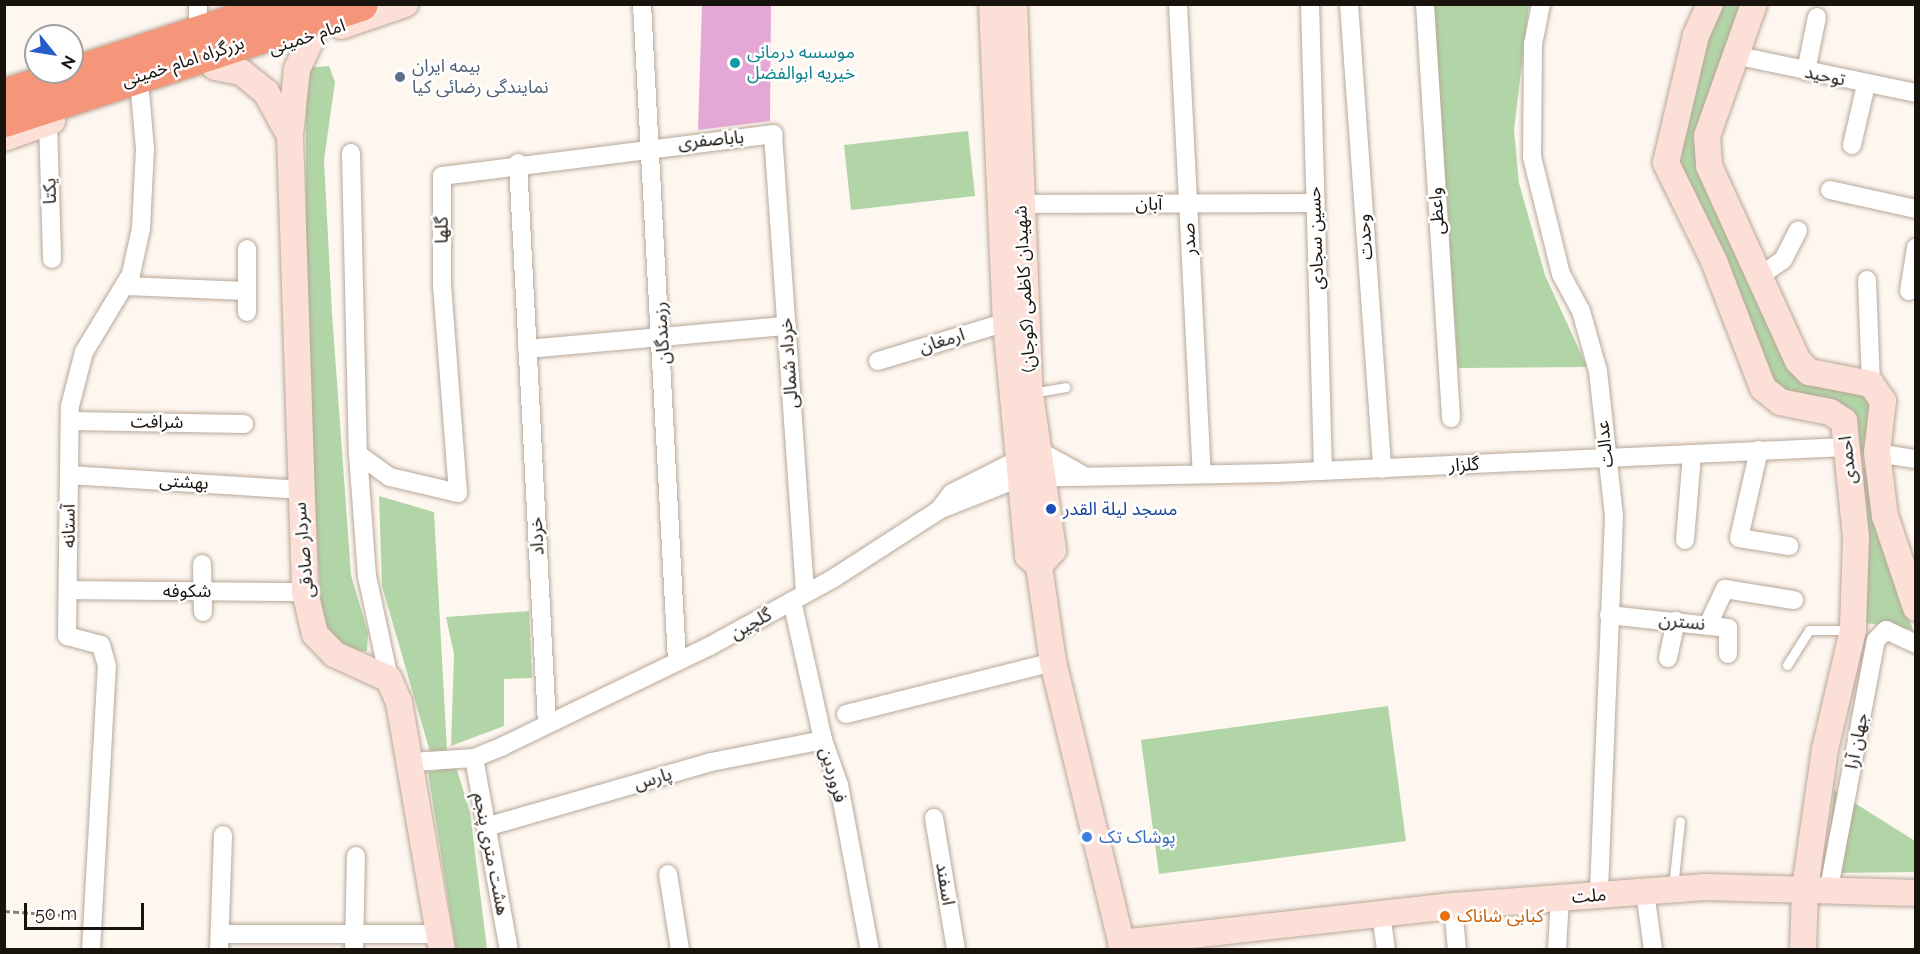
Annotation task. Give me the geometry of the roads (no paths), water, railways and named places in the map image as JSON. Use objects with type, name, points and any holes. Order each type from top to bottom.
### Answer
[{"type":"highway","name":"بزرگراه امام خمینی","points":[[4,95],[286,4]]},
{"type":"highway","name":"بزرگراه امام خمینی","points":[[4,120],[361,4]]},
{"type":"street","points":[[84,53],[198,10],[233,4]]},
{"type":"street","name":"امام خمینی","points":[[4,138],[405,4]]},
{"type":"street","name":"رزمندگان","points":[[642,4],[678,661]]},
{"type":"street","name":"شهیدان کاظمی (کوجان)","points":[[992,4],[1006,322],[1029,465],[1053,550],[1039,566],[1053,662],[1122,946]]},
{"type":"street","name":"شهیدان کاظمی (کوجان)","points":[[1014,4],[1020,204],[1030,394],[1029,465]]},
{"type":"street","name":"صدر","points":[[1178,4],[1186,204],[1202,473]]},
{"type":"street","name":"حسین سجادی","points":[[1310,4],[1323,471]]},
{"type":"street","name":"وحدت","points":[[1349,4],[1382,469]]},
{"type":"street","name":"واعظی","points":[[1425,4],[1451,418]]},
{"type":"street","name":"عدالت","points":[[1541,4],[1533,44],[1532,157],[1561,274],[1581,311],[1598,371],[1614,517],[1599,895]]},
{"type":"street","name":"احمدی","points":[[1710,4],[1696,35],[1666,163],[1714,261],[1762,388],[1779,402],[1840,415],[1856,538],[1853,630],[1825,749],[1817,888],[1803,950]]},
{"type":"street","points":[[1754,4],[1707,136],[1709,166],[1798,361],[1809,372],[1871,384],[1867,280]]},
{"type":"street","points":[[1806,71],[1817,17]]},
{"type":"street","name":"سردار صادقی","points":[[313,35],[297,69],[290,136],[299,490],[305,592],[315,634],[334,654],[389,679]]},
{"type":"street","name":"توحید","points":[[1734,55],[1866,85],[1916,93]]},
{"type":"street","points":[[215,67],[241,72],[266,92],[290,136]]},
{"type":"street","points":[[4,80],[24,74]]},
{"type":"street","points":[[1852,145],[1866,85]]},
{"type":"street","name":"آستانه","points":[[91,950],[107,666],[101,645],[67,636],[70,421],[84,352],[126,286],[141,228],[146,149],[140,92]]},
{"type":"street","name":"یکتا","points":[[48,122],[52,259]]},
{"type":"street","name":"باباصفری","points":[[648,146],[773,134]]},
{"type":"street","name":"خرداد شمالی","points":[[773,134],[787,326],[798,597]]},
{"type":"street","name":"گلها","points":[[358,454],[390,477],[458,493],[442,286],[442,176],[518,163],[648,146]]},
{"type":"street","points":[[223,835],[220,942],[441,942],[412,762],[389,679],[367,576],[358,454],[351,153]]},
{"type":"street","name":"خرداد","points":[[518,163],[547,723]]},
{"type":"street","points":[[1830,190],[1916,209]]},
{"type":"street","name":"آبان","points":[[1020,204],[1315,203]]},
{"type":"street","points":[[1761,276],[1783,260],[1798,231]]},
{"type":"street","points":[[247,249],[247,312]]},
{"type":"street","points":[[1909,291],[1916,249]]},
{"type":"street","points":[[126,286],[246,291]]},
{"type":"street","name":"ارمغان","points":[[878,361],[1006,322]]},
{"type":"street","points":[[527,350],[662,341],[787,326]]},
{"type":"street","name":"احمدی","points":[[1871,384],[1883,401],[1877,453],[1884,516],[1916,608]]},
{"type":"street","name":"شرافت","points":[[70,421],[244,424]]},
{"type":"street","points":[[1845,447],[1916,459]]},
{"type":"street","name":"گلزار","points":[[1029,465],[1083,475],[1323,471],[1845,447]]},
{"type":"street","points":[[1758,450],[1739,538],[1789,546]]},
{"type":"street","points":[[1685,540],[1692,454]]},
{"type":"street","points":[[1029,465],[1083,475]]},
{"type":"street","name":"گلچین","points":[[474,758],[678,661],[798,597],[939,510],[952,493],[1029,465]]},
{"type":"street","name":"بهشتی","points":[[69,475],[299,490]]},
{"type":"street","points":[[202,564],[203,612]]},
{"type":"street","name":"شکوفه","points":[[68,590],[305,592]]},
{"type":"street","points":[[1708,625],[1725,590],[1794,600]]},
{"type":"street","name":"فروردین","points":[[798,597],[823,740],[839,786],[870,950]]},
{"type":"street","name":"نسترن","points":[[1610,615],[1728,628],[1728,654]]},
{"type":"street","points":[[1668,658],[1676,621]]},
{"type":"street","name":"جهان آرا","points":[[1817,888],[1876,640],[1886,630],[1916,644]]},
{"type":"street","points":[[846,714],[1053,662]]},
{"type":"street","name":"پارس","points":[[486,827],[711,762],[823,740]]},
{"type":"street","points":[[412,762],[474,758]]},
{"type":"street","name":"هشت متری پنجم","points":[[474,758],[509,950]]},
{"type":"street","name":"اسفند","points":[[934,818],[956,950]]},
{"type":"street","points":[[354,942],[356,856]]},
{"type":"street","points":[[668,874],[680,950]]},
{"type":"street","name":"ملت","points":[[1122,946],[1453,906],[1673,890],[1817,888],[1916,893]]},
{"type":"street","points":[[1645,892],[1653,950]]},
{"type":"street","points":[[1557,950],[1560,898]]},
{"type":"street","points":[[1453,906],[1457,950]]},
{"type":"street","points":[[1381,914],[1386,950]]},
{"type":"lane","points":[[1030,394],[1065,387]]},
{"type":"lane","points":[[1787,665],[1809,630],[1853,630]]},
{"type":"lane","points":[[1673,890],[1680,821]]},
{"type":"place","name":"موسسه درمانی خیریه ابوالفضل","points":[[735,63]]},
{"type":"place","name":"بیمه ایران نمایندگی رضائی کيا","points":[[400,77]]},
{"type":"place","name":"مسجد لیلة القدر","points":[[1051,509]]},
{"type":"place","name":"پوشاک تک","points":[[1087,837]]},
{"type":"place","name":"کبابی شاناک","points":[[1445,916]]}]
